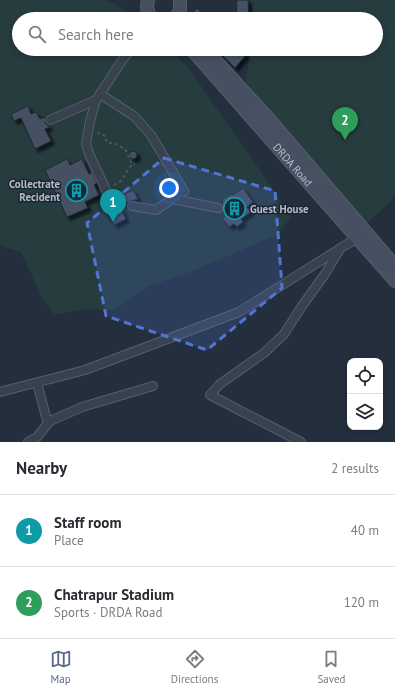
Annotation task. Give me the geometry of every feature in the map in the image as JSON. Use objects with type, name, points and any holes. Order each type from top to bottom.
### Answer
[{"type":"main road","points":[[180,0],[181,6],[180,12]]},
{"type":"main road","name":"DRDA Road","points":[[197,56],[362,235],[395,266]]},
{"type":"main road","name":"DRDA Road","points":[[211,56],[269,119],[362,235],[395,281]]},
{"type":"street","points":[[116,209],[90,156],[86,144],[98,97],[126,56]]},
{"type":"street","points":[[50,120],[98,97]]},
{"type":"street","points":[[98,97],[134,116],[151,135],[184,191],[156,210],[132,206]]},
{"type":"street","points":[[173,198],[218,208]]},
{"type":"street","points":[[0,392],[85,370],[239,312],[362,235]]},
{"type":"street","points":[[301,442],[210,395],[220,384],[264,353],[284,334],[325,274],[341,247]]},
{"type":"street","points":[[37,383],[48,424]]},
{"type":"street","points":[[31,441],[37,437],[50,420],[82,407],[153,386]]},
{"type":"path","points":[[88,132],[102,134],[106,137],[106,141],[108,143],[114,143],[126,149],[133,164],[121,180],[106,189]]},
{"type":"highlighted area","points":[[164,158],[275,191],[282,288],[207,350],[106,316],[87,223]]},
{"type":"green space","points":[[0,0],[107,0],[125,10],[127,12],[12,12],[12,56],[177,56],[189,69],[291,217],[277,235],[190,272],[147,287],[114,310],[85,309],[54,315],[41,295],[21,252],[0,246]]},
{"type":"green space","points":[[250,0],[395,0],[395,197],[366,224],[246,83],[249,56],[383,56],[383,12],[251,12]]},
{"type":"building","points":[[237,0],[248,0],[249,12],[236,12]]},
{"type":"building","points":[[197,8],[201,12],[193,12]]},
{"type":"building","points":[[223,56],[245,56],[235,68]]},
{"type":"building","points":[[28,106],[31,114],[36,112],[40,119],[45,117],[45,123],[50,127],[45,129],[51,141],[35,149],[21,118],[14,121],[11,114]]},
{"type":"building","points":[[131,151],[135,151],[137,155],[135,159],[131,159],[129,157],[129,153]]},
{"type":"building","name":"Collectrate Recident","points":[[67,159],[70,165],[82,159],[89,174],[92,172],[97,183],[94,185],[99,195],[85,202],[88,208],[67,217],[45,170]]},
{"type":"building","name":"Guest House","points":[[243,188],[253,202],[247,207],[251,212],[241,219],[243,222],[237,227],[234,224],[229,227],[222,218],[230,213],[223,211],[223,199],[231,194],[233,195]]},
{"type":"building","points":[[133,190],[138,199],[130,201],[127,204],[123,195]]},
{"type":"building","points":[[121,209],[126,219],[114,225],[109,215],[117,214]]},
{"type":"place","name":"Chatrapur Stadium","points":[[345,140]]},
{"type":"place","name":"Collectrate Recident","points":[[76,190]]},
{"type":"place","name":"Guest House","points":[[235,209]]},
{"type":"place","name":"Staff room","points":[[113,222]]}]
